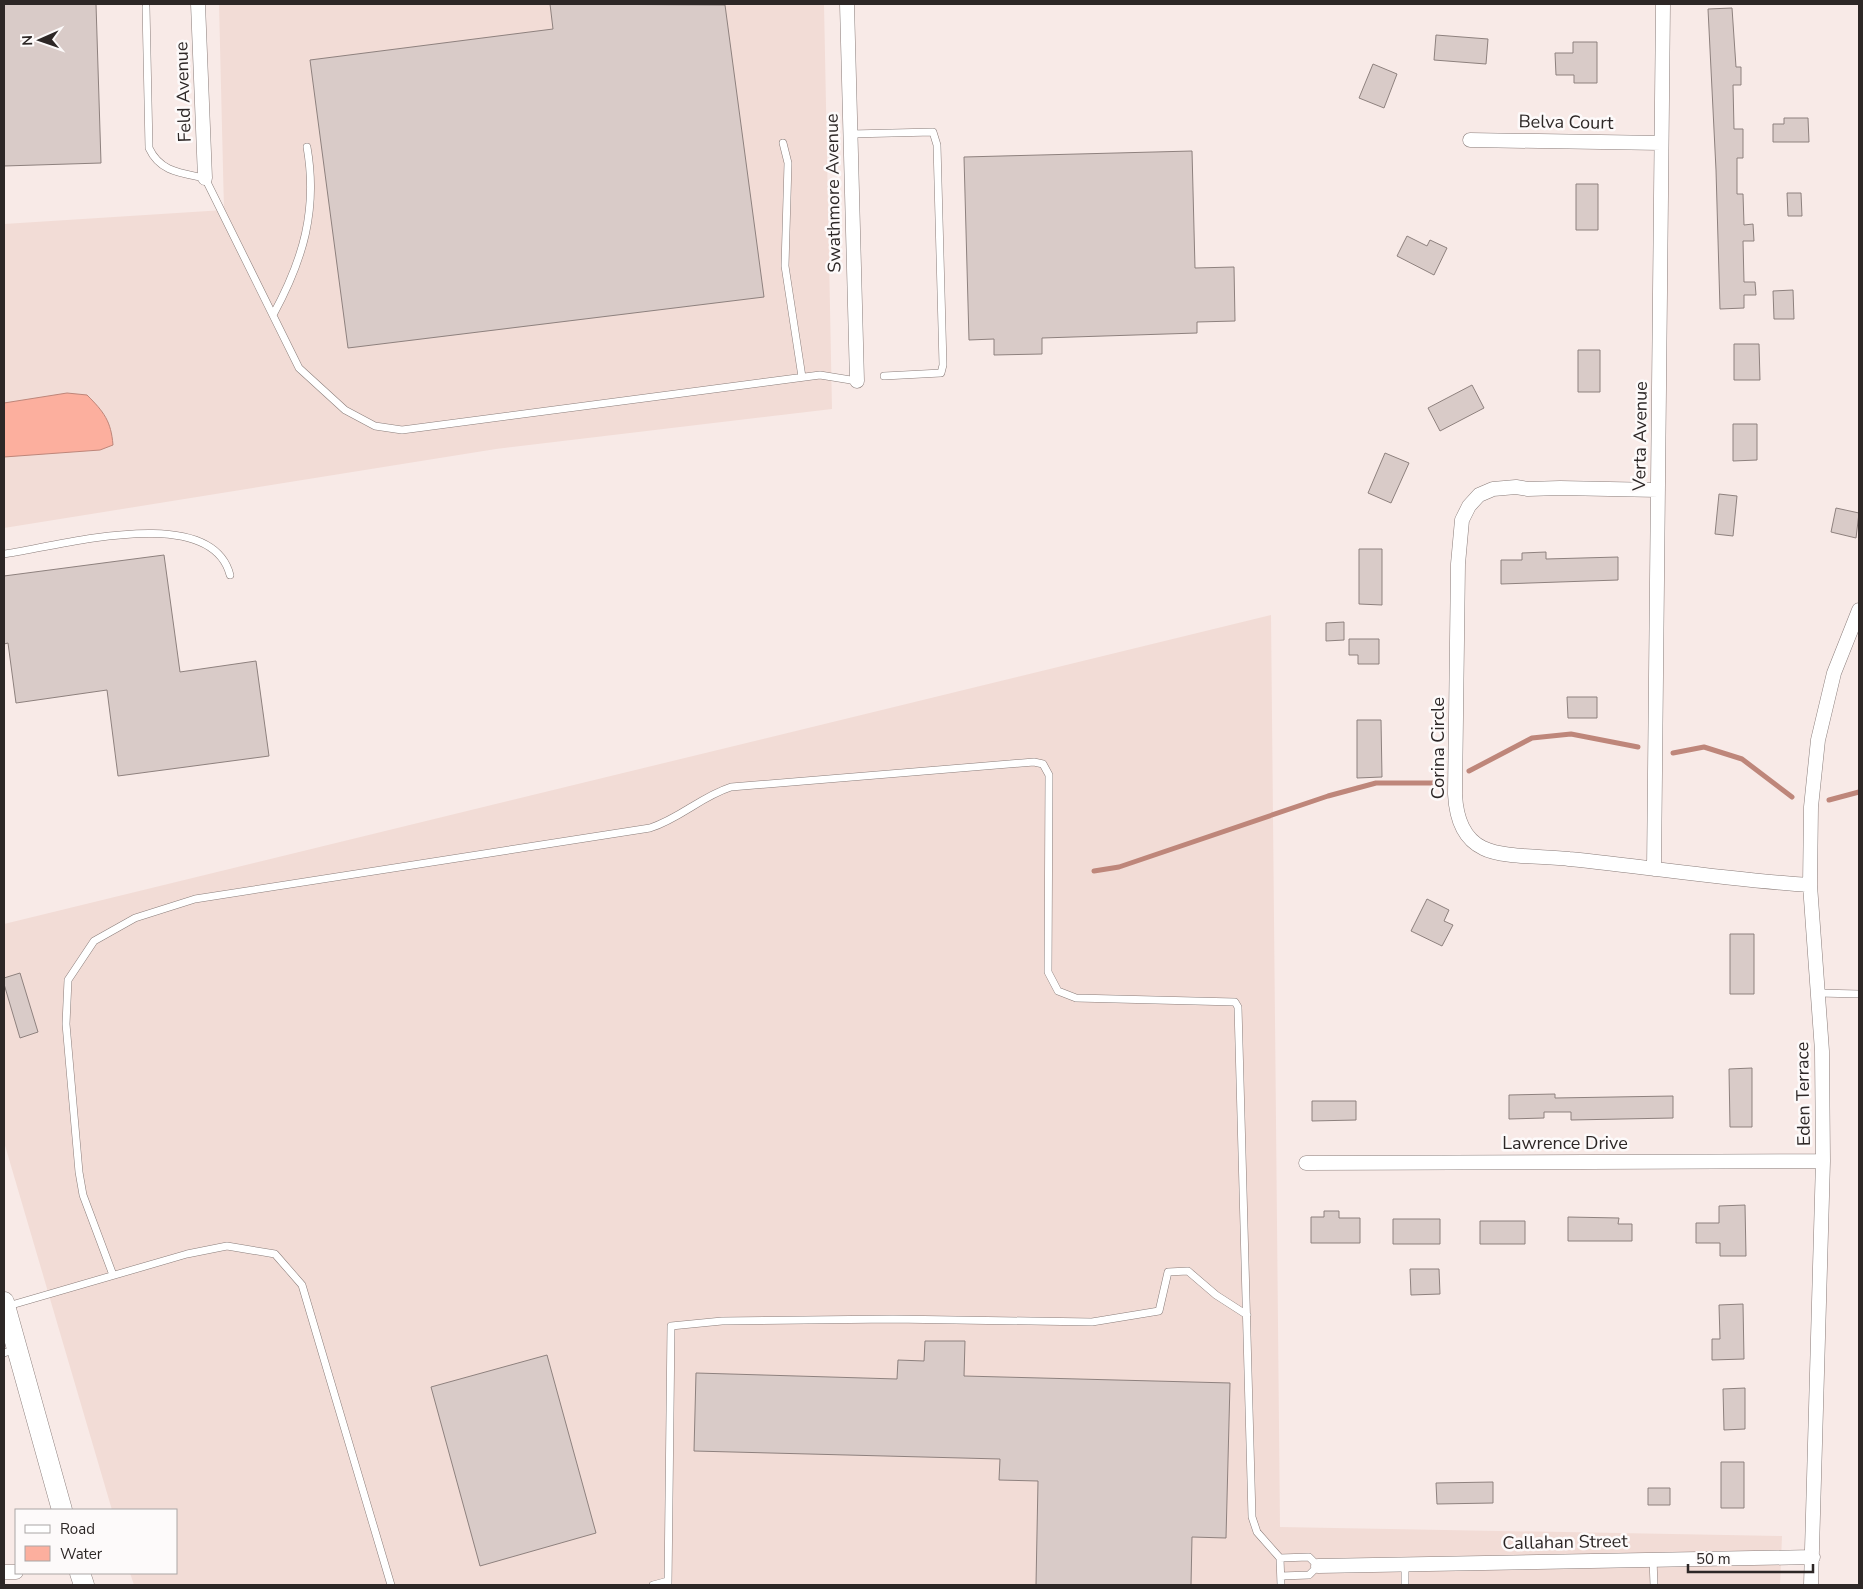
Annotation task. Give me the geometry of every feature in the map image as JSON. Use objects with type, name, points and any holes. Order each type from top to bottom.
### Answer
[{"type":"main road","points":[[4,1305],[10,1351],[62,1509]]},
{"type":"street","name":"Feld Avenue","points":[[198,4],[205,178]]},
{"type":"street","name":"Swathmore Avenue","points":[[847,4],[857,382]]},
{"type":"street","name":"Verta Avenue","points":[[1654,869],[1663,4]]},
{"type":"street","name":"Belva Court","points":[[1470,140],[1661,143]]},
{"type":"street","name":"Corina Circle","points":[[1658,490],[1493,489],[1479,495],[1469,506],[1462,520],[1458,564],[1455,794],[1456,809],[1462,827],[1470,839],[1483,848],[1497,853],[1654,869],[1736,880],[1810,885]]},
{"type":"street","name":"Eden Terrace","points":[[1811,1585],[1823,1161],[1822,1051],[1810,885],[1811,807],[1818,740],[1834,673],[1859,611]]},
{"type":"street","name":"Lawrence Drive","points":[[1306,1163],[1823,1161]]},
{"type":"street","name":"Callahan Street","points":[[1318,1566],[1813,1557]]},
{"type":"lane","points":[[146,7],[149,148],[155,161],[176,172],[205,178],[300,368],[345,410],[375,426],[402,430],[820,375],[857,382]]},
{"type":"lane","points":[[850,134],[933,132],[937,145],[944,365],[941,373],[884,376]]},
{"type":"lane","points":[[784,143],[788,163],[785,266],[802,377]]},
{"type":"lane","points":[[273,315],[290,283],[307,236],[312,175],[307,147]]},
{"type":"lane","points":[[4,554],[124,533],[152,532],[200,541],[226,561],[230,575]]},
{"type":"lane","points":[[113,1275],[83,1195],[79,1172],[66,1024],[68,980],[94,941],[135,918],[195,899],[650,828],[669,822],[712,793],[731,787],[1034,762],[1043,764],[1049,775],[1048,972],[1058,991],[1076,998],[1234,1002],[1238,1007],[1252,1517],[1257,1532],[1280,1558],[1281,1585]]},
{"type":"lane","points":[[1818,993],[1859,994]]},
{"type":"lane","points":[[4,1305],[187,1254],[227,1246],[276,1254],[302,1285],[391,1585]]},
{"type":"lane","points":[[653,1585],[668,1583],[671,1326],[722,1321],[893,1319],[1092,1322],[1158,1311],[1168,1272],[1188,1271],[1216,1294],[1247,1315]]},
{"type":"lane","points":[[1280,1558],[1309,1557],[1318,1566],[1309,1575],[1281,1576]]},
{"type":"lane","points":[[1653,1559],[1654,1585]]},
{"type":"lane","points":[[1405,1564],[1405,1585]]},
{"type":"shaded area","points":[[219,4],[824,4],[832,409],[496,449],[4,528],[4,224],[224,210]]},
{"type":"shaded area","points":[[1271,615],[1280,1527],[1782,1536],[1780,1585],[134,1585],[130,1574],[178,1574],[178,1509],[112,1509],[4,1142],[4,924]]},
{"type":"water","points":[[67,393],[87,395],[98,407],[106,417],[113,445],[100,450],[4,457],[4,403]]},
{"type":"building","points":[[4,4],[96,4],[101,163],[4,166]]},
{"type":"building","points":[[550,4],[725,5],[764,297],[348,348],[310,60],[553,29]]},
{"type":"building","points":[[1732,8],[1736,67],[1741,67],[1741,85],[1733,85],[1734,129],[1743,129],[1743,158],[1737,158],[1737,194],[1743,194],[1744,225],[1753,224],[1754,241],[1743,241],[1744,282],[1755,282],[1756,295],[1744,295],[1744,308],[1720,309],[1716,170],[1708,9]]},
{"type":"building","points":[[1436,35],[1488,39],[1486,64],[1434,60]]},
{"type":"building","points":[[1573,42],[1597,42],[1597,83],[1574,83],[1574,75],[1556,75],[1555,53],[1573,53]]},
{"type":"building","points":[[1373,64],[1397,74],[1384,108],[1359,98]]},
{"type":"building","points":[[1784,118],[1808,118],[1809,142],[1773,142],[1773,124],[1784,124]]},
{"type":"building","points":[[1192,151],[1195,268],[1234,267],[1235,321],[1197,322],[1197,333],[1042,338],[1042,354],[994,355],[994,339],[969,340],[964,157]]},
{"type":"building","points":[[1576,184],[1598,184],[1598,230],[1576,230]]},
{"type":"building","points":[[1787,193],[1801,193],[1802,216],[1788,216]]},
{"type":"building","points":[[1407,236],[1427,246],[1430,240],[1447,248],[1434,275],[1397,256]]},
{"type":"building","points":[[1793,290],[1794,319],[1774,319],[1773,291]]},
{"type":"building","points":[[1734,344],[1759,344],[1760,380],[1734,380]]},
{"type":"building","points":[[1578,350],[1600,350],[1600,392],[1578,392]]},
{"type":"building","points":[[1472,385],[1484,408],[1440,431],[1428,408]]},
{"type":"building","points":[[1733,424],[1757,424],[1757,460],[1733,461]]},
{"type":"building","points":[[1385,453],[1409,463],[1391,503],[1368,493]]},
{"type":"building","points":[[1719,494],[1737,496],[1733,536],[1715,534]]},
{"type":"building","points":[[1836,508],[1859,513],[1856,538],[1831,532]]},
{"type":"building","points":[[1359,549],[1382,549],[1382,605],[1359,604]]},
{"type":"building","points":[[1546,552],[1546,559],[1618,557],[1618,580],[1501,584],[1501,560],[1522,560],[1522,553]]},
{"type":"building","points":[[164,555],[180,672],[256,661],[269,756],[118,776],[107,690],[16,703],[8,643],[4,644],[4,576]]},
{"type":"building","points":[[1344,622],[1344,640],[1326,641],[1326,623]]},
{"type":"building","points":[[1349,639],[1379,639],[1379,664],[1358,664],[1358,655],[1349,655]]},
{"type":"building","points":[[1567,697],[1597,697],[1597,718],[1568,718]]},
{"type":"building","points":[[1357,720],[1381,720],[1382,777],[1357,778]]},
{"type":"building","points":[[1427,899],[1449,910],[1444,921],[1453,925],[1442,946],[1411,931]]},
{"type":"building","points":[[1730,934],[1754,934],[1754,994],[1730,994]]},
{"type":"building","points":[[20,973],[38,1032],[20,1038],[4,984],[4,978]]},
{"type":"building","points":[[1752,1068],[1752,1127],[1730,1127],[1729,1069]]},
{"type":"building","points":[[1555,1094],[1555,1098],[1673,1096],[1673,1118],[1571,1120],[1571,1112],[1544,1112],[1544,1118],[1509,1119],[1509,1095]]},
{"type":"building","points":[[1312,1101],[1356,1101],[1356,1120],[1312,1121]]},
{"type":"building","points":[[1745,1205],[1746,1256],[1720,1256],[1720,1243],[1696,1243],[1696,1223],[1719,1223],[1719,1206]]},
{"type":"building","points":[[1324,1211],[1339,1211],[1339,1218],[1360,1218],[1360,1243],[1311,1243],[1311,1217],[1324,1217]]},
{"type":"building","points":[[1568,1217],[1619,1218],[1618,1224],[1632,1224],[1632,1241],[1568,1241]]},
{"type":"building","points":[[1393,1219],[1440,1219],[1440,1244],[1393,1244]]},
{"type":"building","points":[[1480,1221],[1525,1221],[1525,1244],[1480,1244]]},
{"type":"building","points":[[1410,1269],[1439,1269],[1440,1294],[1411,1295]]},
{"type":"building","points":[[1743,1304],[1744,1359],[1712,1360],[1712,1339],[1720,1339],[1719,1305]]},
{"type":"building","points":[[925,1341],[965,1341],[964,1376],[1230,1383],[1226,1538],[1192,1537],[1191,1585],[1036,1585],[1038,1481],[999,1480],[1000,1459],[694,1451],[696,1373],[897,1379],[898,1360],[924,1361]]},
{"type":"building","points":[[547,1355],[596,1533],[480,1566],[431,1387]]},
{"type":"building","points":[[1745,1388],[1745,1429],[1724,1430],[1723,1389]]},
{"type":"building","points":[[1721,1462],[1744,1462],[1744,1508],[1721,1508]]},
{"type":"building","points":[[1493,1482],[1493,1503],[1437,1504],[1436,1483]]},
{"type":"building","points":[[1648,1488],[1670,1488],[1670,1505],[1648,1505]]},
{"type":"waterway","points":[[1469,771],[1532,738],[1571,734],[1638,747]]},
{"type":"waterway","points":[[1673,753],[1704,747],[1742,759],[1792,797]]},
{"type":"waterway","points":[[1094,871],[1119,867],[1328,796],[1376,783],[1433,783],[1442,780]]},
{"type":"waterway","points":[[1829,800],[1859,792]]}]
